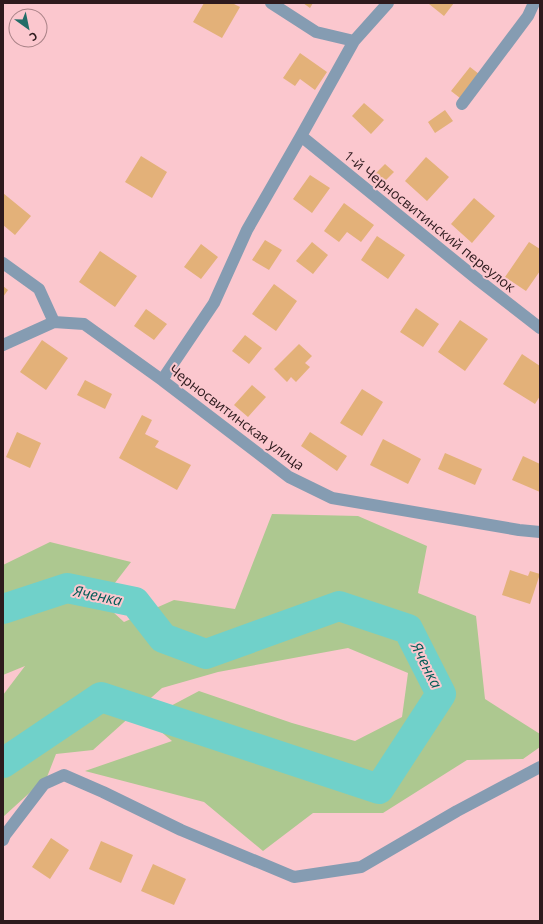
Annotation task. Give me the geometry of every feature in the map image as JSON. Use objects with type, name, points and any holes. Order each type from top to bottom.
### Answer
[{"type":"street","points":[[271,3],[316,32],[354,41]]},
{"type":"street","points":[[162,380],[214,303],[247,230],[302,136],[354,41],[388,3]]},
{"type":"street","points":[[462,104],[528,16],[534,3]]},
{"type":"street","name":"1-й Черносвитинский переулок","points":[[302,136],[477,279],[540,328]]},
{"type":"street","points":[[3,263],[39,289],[54,322]]},
{"type":"street","name":"Черносвитинская улица","points":[[3,345],[54,322],[84,324],[162,380],[289,477],[332,498],[519,530],[540,532]]},
{"type":"street","points":[[3,840],[5,835],[44,784],[64,775],[103,792],[181,830],[294,877],[361,867],[458,811],[540,767]]},
{"type":"green space","points":[[272,514],[358,516],[427,546],[418,593],[476,616],[485,699],[540,734],[540,747],[523,759],[467,760],[383,813],[313,813],[263,851],[204,802],[85,771],[172,741],[146,719],[199,691],[292,723],[355,741],[402,717],[408,673],[348,648],[218,672],[162,688],[93,750],[56,754],[47,777],[3,817],[3,695],[25,666],[3,675],[3,565],[50,542],[131,562],[101,601],[124,622],[174,600],[235,609]]},
{"type":"building","points":[[204,3],[232,3],[240,7],[222,38],[193,22]]},
{"type":"building","points":[[303,3],[313,3],[310,8]]},
{"type":"building","points":[[454,3],[444,16],[429,4]]},
{"type":"building","points":[[300,53],[327,72],[315,90],[300,79],[295,86],[283,78]]},
{"type":"building","points":[[470,67],[479,74],[460,98],[451,91]]},
{"type":"building","points":[[364,103],[384,120],[371,134],[352,116]]},
{"type":"building","points":[[445,110],[453,121],[435,133],[428,122]]},
{"type":"building","points":[[141,156],[167,172],[152,198],[125,182]]},
{"type":"building","points":[[426,157],[449,177],[427,201],[405,181]]},
{"type":"building","points":[[385,164],[394,172],[377,189],[369,180]]},
{"type":"building","points":[[310,175],[330,188],[312,213],[293,199]]},
{"type":"building","points":[[3,193],[31,216],[15,235],[3,225]]},
{"type":"building","points":[[474,198],[495,216],[472,243],[451,224]]},
{"type":"building","points":[[344,203],[374,225],[361,242],[347,232],[339,242],[324,231]]},
{"type":"building","points":[[377,236],[405,255],[388,279],[361,260]]},
{"type":"building","points":[[265,240],[282,250],[269,270],[252,260]]},
{"type":"building","points":[[312,242],[328,255],[313,274],[296,261]]},
{"type":"building","points":[[529,242],[540,249],[540,271],[526,291],[505,277]]},
{"type":"building","points":[[201,244],[218,257],[201,279],[184,267]]},
{"type":"building","points":[[100,251],[137,276],[115,307],[79,282]]},
{"type":"building","points":[[274,284],[297,301],[276,331],[252,314]]},
{"type":"building","points":[[3,286],[8,290],[3,297]]},
{"type":"building","points":[[416,308],[439,324],[423,347],[400,332]]},
{"type":"building","points":[[146,309],[167,324],[154,340],[134,326]]},
{"type":"building","points":[[460,320],[488,339],[465,371],[438,352]]},
{"type":"building","points":[[245,335],[262,348],[249,364],[232,351]]},
{"type":"building","points":[[42,340],[68,358],[46,390],[20,372]]},
{"type":"building","points":[[299,344],[312,356],[305,363],[310,367],[296,382],[291,377],[287,382],[274,369]]},
{"type":"building","points":[[522,354],[540,366],[540,396],[535,404],[503,384]]},
{"type":"building","points":[[85,380],[112,394],[105,409],[77,395]]},
{"type":"building","points":[[252,385],[266,397],[248,417],[234,405]]},
{"type":"building","points":[[362,389],[383,402],[362,436],[340,423]]},
{"type":"building","points":[[142,415],[152,420],[145,434],[159,441],[155,447],[191,465],[177,490],[119,458]]},
{"type":"building","points":[[17,432],[41,443],[30,468],[6,457]]},
{"type":"building","points":[[310,432],[347,456],[337,471],[301,446]]},
{"type":"building","points":[[383,439],[421,459],[408,484],[370,465]]},
{"type":"building","points":[[445,453],[482,469],[475,485],[438,469]]},
{"type":"building","points":[[523,456],[540,464],[540,492],[512,480]]},
{"type":"building","points":[[510,570],[528,576],[530,571],[540,574],[530,604],[502,595]]},
{"type":"building","points":[[51,838],[69,850],[50,879],[32,867]]},
{"type":"building","points":[[101,841],[133,855],[121,883],[89,869]]},
{"type":"building","points":[[153,864],[186,879],[174,905],[141,891]]},
{"type":"waterway","name":"Яченка","points":[[3,609],[67,588],[135,602],[163,638],[206,654],[339,606],[408,629],[441,694],[379,789],[101,697],[3,763]]}]
